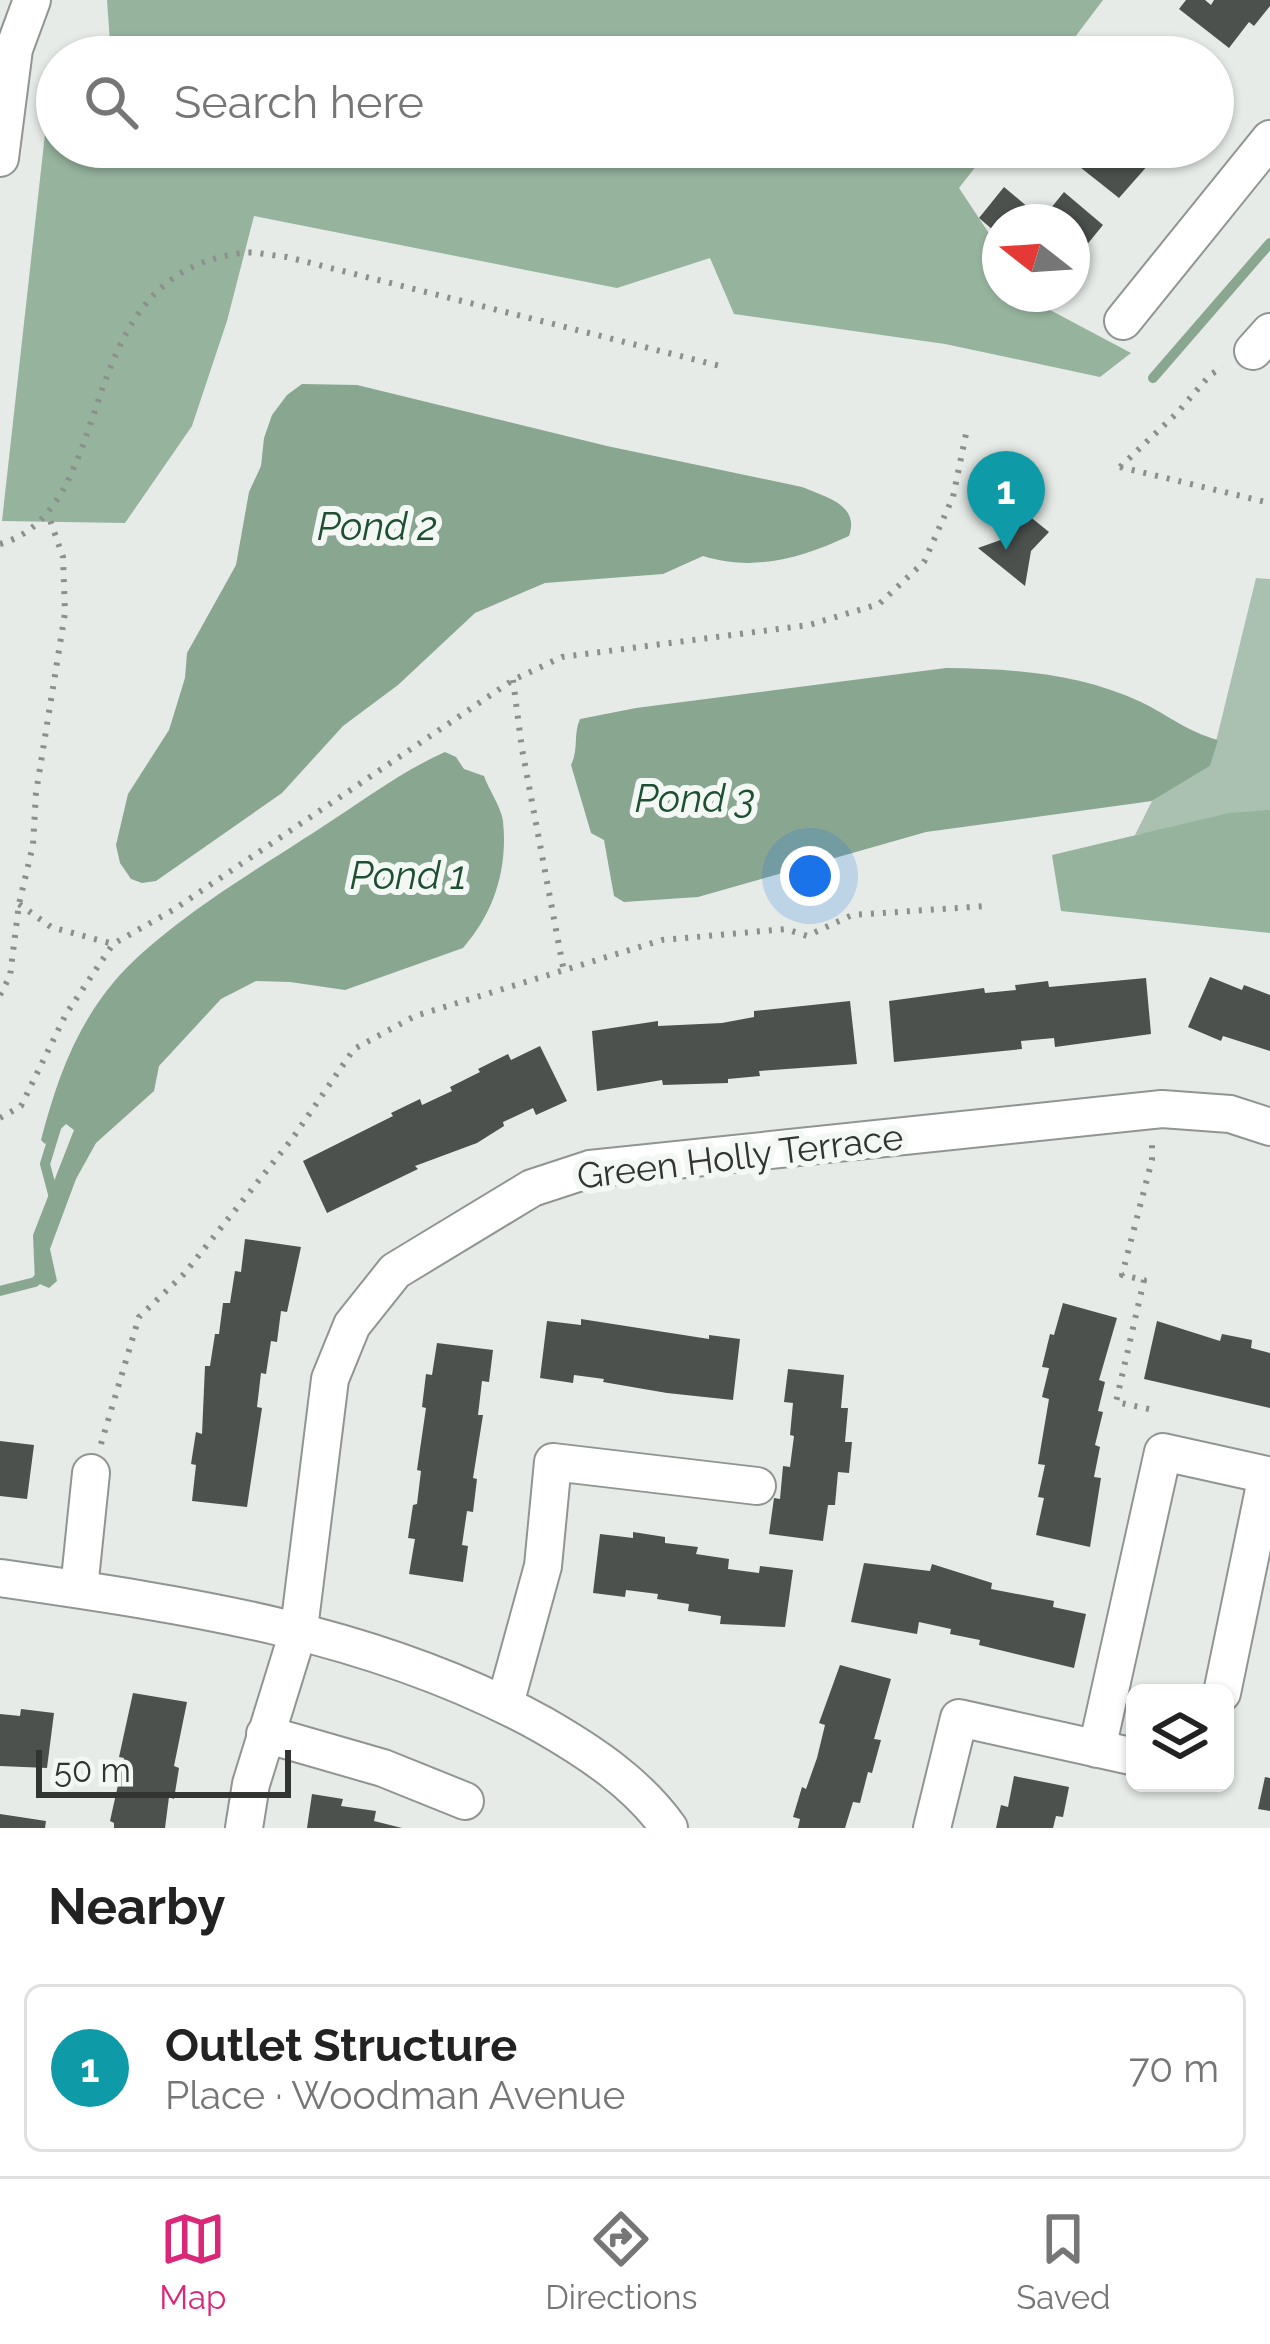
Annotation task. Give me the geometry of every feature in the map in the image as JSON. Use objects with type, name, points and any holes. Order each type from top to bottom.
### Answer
[{"type":"street","points":[[0,158],[7,48],[32,0]]},
{"type":"street","points":[[1123,321],[1270,139]]},
{"type":"street","name":"Green Holly Terrace","points":[[244,1828],[265,1734],[299,1629],[330,1379],[352,1325],[395,1271],[532,1188],[590,1169],[1162,1108],[1230,1114],[1270,1127]]},
{"type":"street","points":[[1097,1749],[1163,1452],[1268,1475],[1224,1684]]},
{"type":"street","points":[[505,1704],[543,1566],[553,1462],[757,1486]]},
{"type":"street","points":[[79,1589],[91,1473]]},
{"type":"street","points":[[0,1578],[299,1629],[446,1678],[584,1748],[625,1781],[669,1828]]},
{"type":"street","points":[[932,1828],[959,1718],[1126,1755]]},
{"type":"street","points":[[265,1734],[383,1768],[465,1801]]},
{"type":"path","points":[[0,544],[22,538],[48,514],[68,485],[117,344],[154,296],[191,269],[242,252],[304,261],[720,366]]},
{"type":"path","points":[[1261,342],[1210,375],[1178,413],[1120,467],[1270,503]]},
{"type":"path","points":[[0,1118],[21,1106],[66,1014],[113,944],[173,910],[513,680],[562,657],[809,625],[879,604],[924,562],[952,497],[967,429]]},
{"type":"path","points":[[0,995],[10,976],[33,845],[36,793],[64,613],[63,557],[48,514]]},
{"type":"path","points":[[513,680],[564,972]]},
{"type":"path","points":[[19,904],[51,927],[113,944]]},
{"type":"path","points":[[91,1473],[139,1317],[184,1274],[292,1139],[354,1049],[415,1016],[662,940],[786,928],[807,936],[852,915],[987,906]]},
{"type":"path","points":[[1149,1409],[1116,1402],[1144,1280],[1122,1275],[1152,1160]]},
{"type":"shaded area","points":[[107,0],[1103,0],[1076,36],[110,36]]},
{"type":"shaded area","points":[[41,168],[975,168],[959,188],[982,223],[982,312],[1054,312],[1131,353],[1100,377],[945,344],[734,314],[710,258],[617,288],[254,216],[227,321],[192,426],[125,523],[2,521]]},
{"type":"shaded area","points":[[1256,578],[1270,579],[1270,817],[1135,835],[1152,801],[1210,766]]},
{"type":"shaded area","points":[[1270,810],[1270,933],[1061,911],[1052,855],[1229,813]]},
{"type":"water","name":"Pond 2","points":[[302,384],[357,385],[607,446],[802,487],[845,510],[850,517],[849,536],[813,551],[759,563],[703,556],[663,574],[545,583],[475,613],[398,685],[343,726],[282,793],[156,881],[142,883],[131,879],[120,863],[116,845],[128,794],[169,730],[185,678],[187,653],[236,565],[249,492],[261,466],[272,415]]},
{"type":"water","name":"Pond 3","points":[[946,668],[1046,674],[1117,692],[1218,740],[1210,766],[1152,801],[926,832],[698,897],[624,902],[614,896],[604,840],[591,833],[571,765],[580,719]]},
{"type":"water","name":"Pond 1","points":[[445,752],[456,757],[464,769],[484,776],[503,821],[501,873],[491,905],[474,934],[463,948],[345,990],[256,981],[221,999],[159,1066],[154,1091],[96,1143],[76,1179],[50,1249],[57,1281],[49,1288],[35,1282],[33,1235],[74,1130],[66,1124],[45,1144],[41,1140],[68,1058],[87,1019],[113,983],[157,940],[210,900],[396,778]]},
{"type":"building","points":[[1186,0],[1205,0],[1211,5],[1214,0],[1270,0],[1254,26],[1249,22],[1234,42],[1234,36],[1214,36],[1179,9]]},
{"type":"building","points":[[1081,168],[1145,168],[1119,198]]},
{"type":"building","points":[[1004,187],[1024,204],[990,204]]},
{"type":"building","points":[[1064,192],[1078,204],[1054,204]]},
{"type":"building","points":[[1090,214],[1103,225],[1090,241]]},
{"type":"building","points":[[1028,515],[1049,532],[1031,551],[1025,586],[978,548],[1009,537]]},
{"type":"building","points":[[1210,977],[1270,995],[1270,1051],[1223,1036],[1221,1041],[1188,1027]]},
{"type":"building","points":[[1146,978],[1151,1034],[1055,1047],[1054,1038],[1021,1041],[1022,1049],[894,1062],[889,1001],[984,988],[985,993],[1016,990],[1015,985],[1048,981],[1049,987]]},
{"type":"building","points":[[850,1001],[857,1064],[759,1071],[760,1076],[728,1079],[728,1083],[663,1085],[662,1080],[597,1091],[592,1031],[658,1021],[658,1026],[722,1023],[754,1017],[754,1011]]},
{"type":"building","points":[[540,1046],[567,1101],[536,1115],[533,1108],[503,1122],[504,1126],[477,1143],[415,1166],[418,1169],[327,1213],[303,1161],[420,1099],[422,1105],[452,1091],[450,1087],[508,1054],[511,1060]]},
{"type":"building","points":[[245,1239],[301,1247],[287,1312],[281,1311],[277,1342],[271,1341],[266,1374],[261,1373],[257,1407],[262,1408],[247,1507],[192,1501],[196,1465],[191,1464],[196,1432],[202,1434],[205,1366],[210,1366],[223,1303],[230,1303],[235,1271],[241,1272]]},
{"type":"building","points":[[1063,1303],[1117,1318],[1099,1380],[1105,1382],[1098,1411],[1103,1412],[1094,1477],[1101,1478],[1090,1547],[1036,1535],[1045,1465],[1038,1464],[1049,1399],[1042,1397],[1049,1368],[1042,1367]]},
{"type":"building","points":[[581,1319],[709,1339],[709,1335],[740,1339],[733,1400],[574,1375],[573,1383],[540,1378],[547,1321],[581,1325]]},
{"type":"building","points":[[1157,1321],[1220,1341],[1222,1334],[1252,1340],[1251,1348],[1270,1353],[1270,1408],[1144,1379]]},
{"type":"building","points":[[437,1343],[493,1350],[489,1382],[482,1381],[473,1512],[467,1511],[462,1545],[468,1546],[463,1582],[409,1574],[415,1539],[408,1538],[421,1471],[417,1470],[426,1374],[432,1375]]},
{"type":"building","points":[[788,1369],[844,1375],[841,1408],[848,1408],[849,1473],[838,1472],[835,1505],[828,1505],[823,1541],[769,1534],[774,1498],[780,1499],[783,1466],[790,1467],[794,1436],[790,1435],[793,1403],[784,1402]]},
{"type":"building","points":[[0,1441],[34,1445],[27,1499],[0,1496]]},
{"type":"building","points":[[633,1532],[698,1547],[696,1554],[729,1559],[728,1569],[793,1570],[785,1627],[720,1624],[721,1616],[688,1611],[689,1604],[657,1599],[658,1594],[593,1593],[600,1534],[633,1538]]},
{"type":"building","points":[[864,1563],[930,1571],[932,1564],[992,1583],[991,1589],[1054,1601],[1053,1607],[1086,1614],[1074,1668],[979,1645],[980,1640],[919,1622],[917,1634],[851,1622]]},
{"type":"building","points":[[840,1665],[891,1679],[874,1739],[881,1740],[860,1803],[853,1802],[845,1828],[798,1828],[800,1819],[793,1817],[817,1758],[825,1725],[819,1723]]},
{"type":"building","points":[[133,1693],[187,1702],[174,1766],[179,1768],[174,1799],[169,1797],[165,1828],[114,1828],[110,1821]]},
{"type":"building","points":[[21,1709],[54,1713],[47,1768],[0,1766],[0,1714],[20,1716]]},
{"type":"building","points":[[1014,1776],[1069,1787],[1063,1817],[1056,1816],[1053,1828],[996,1828],[1001,1805],[1008,1807]]},
{"type":"building","points":[[1265,1777],[1270,1778],[1270,1811],[1258,1809]]},
{"type":"building","points":[[312,1794],[343,1799],[341,1806],[376,1811],[374,1821],[402,1828],[307,1828]]},
{"type":"building","points":[[0,1814],[46,1821],[45,1828],[0,1828]]},
{"type":"waterway","points":[[1153,378],[1270,243]]},
{"type":"waterway","points":[[53,1194],[45,1164],[57,1125]]},
{"type":"waterway","points":[[0,1291],[35,1282],[45,1271]]},
{"type":"place","name":"Outlet Structure","points":[[1006,550]]}]
